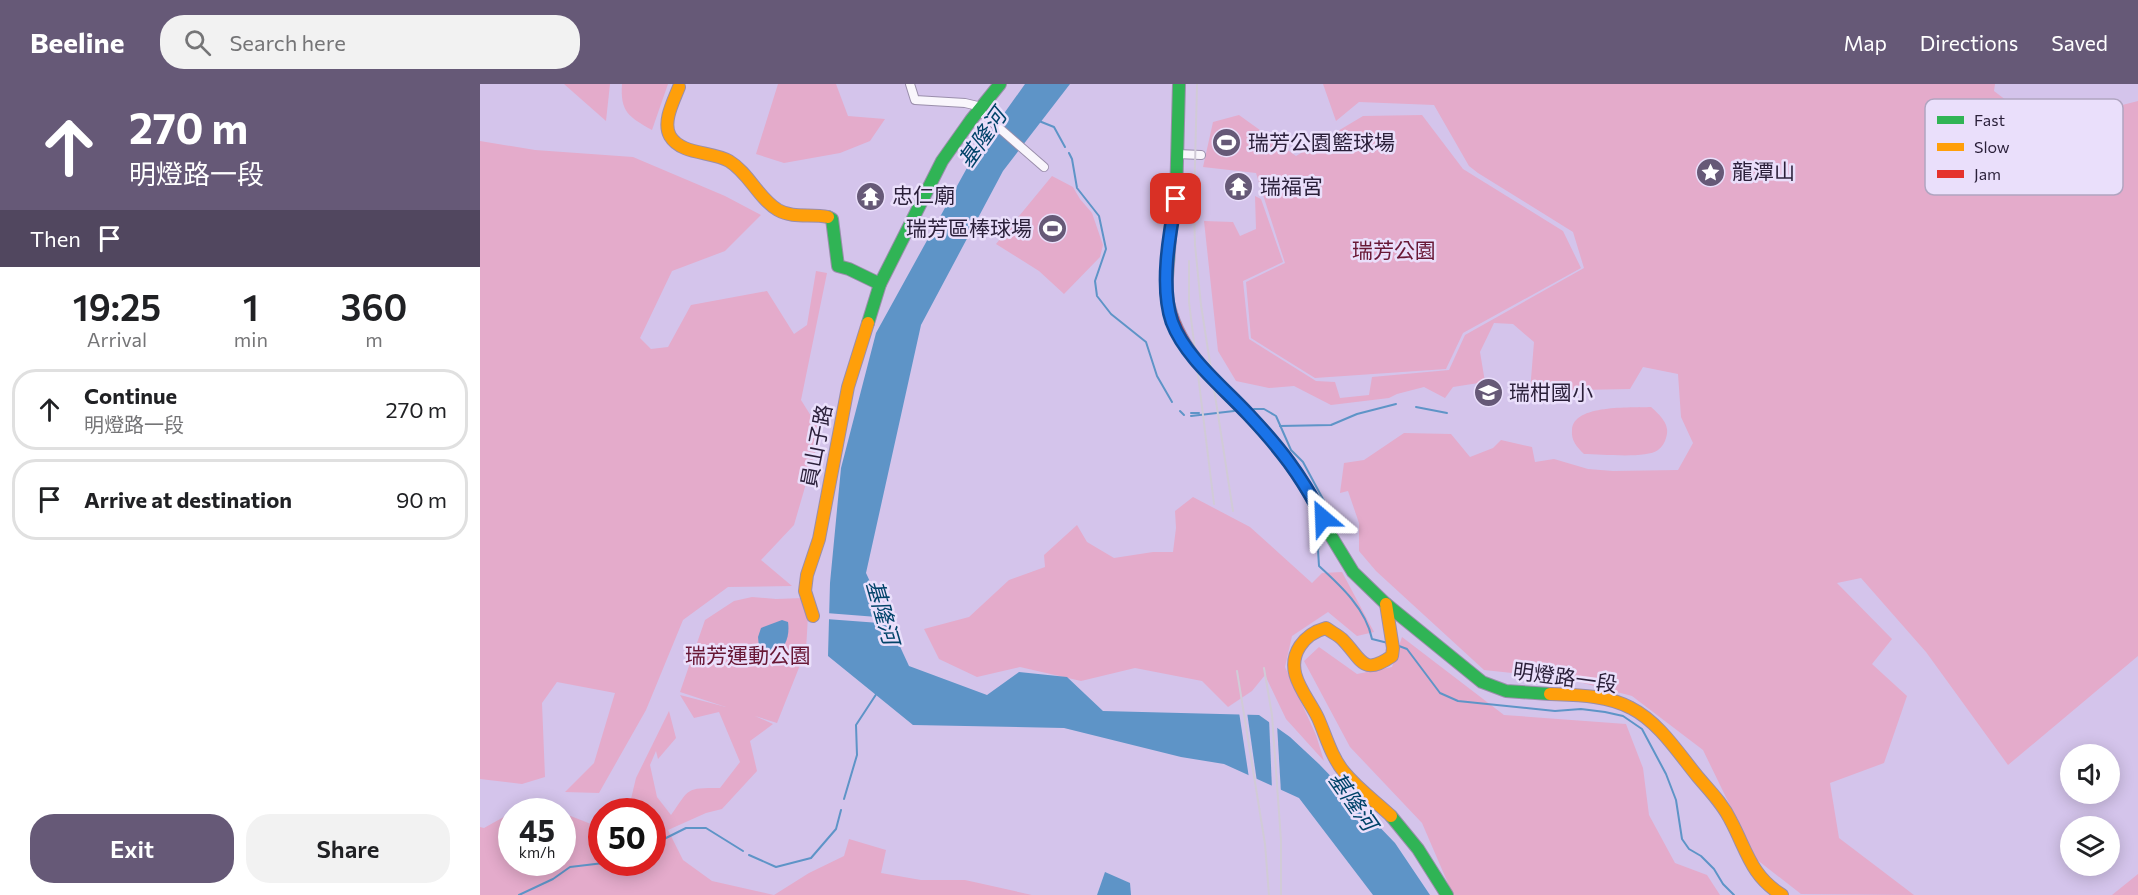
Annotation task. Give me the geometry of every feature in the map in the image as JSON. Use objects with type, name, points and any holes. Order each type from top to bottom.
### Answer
[{"type":"street","points":[[910,84],[915,100],[964,103],[982,110],[1044,167]]},
{"type":"street","name":"員山子路","points":[[813,616],[805,591],[807,575],[819,539],[848,387],[880,284],[942,161],[1000,84]]},
{"type":"street","points":[[1176,199],[1165,239],[1161,285],[1167,322],[1181,349],[1181,331],[1170,292],[1176,229],[1179,84]]},
{"type":"street","points":[[679,87],[667,126],[670,136],[676,143],[732,162],[754,188],[785,214],[821,215],[832,219],[838,266],[880,284]]},
{"type":"street","points":[[1177,154],[1201,155]]},
{"type":"street","name":"明燈路一段","points":[[1176,199],[1166,291],[1176,332],[1190,352],[1285,455],[1311,493],[1331,536],[1353,572],[1386,604],[1482,682],[1506,691],[1586,696],[1632,708],[1654,726],[1720,802],[1735,825],[1747,859],[1754,871],[1774,891],[1782,895]]},
{"type":"street","points":[[1386,604],[1393,648],[1392,656],[1386,662],[1372,666],[1362,663],[1341,638],[1326,628],[1318,629],[1298,649],[1294,658],[1294,676],[1316,714],[1338,763],[1346,775],[1396,822],[1417,848],[1447,895]]},
{"type":"green space","points":[[564,84],[610,84],[606,121]]},
{"type":"green space","points":[[622,84],[668,84],[652,130],[628,113],[623,101]]},
{"type":"green space","points":[[778,84],[836,84],[848,116],[885,119],[870,141],[840,153],[784,163],[756,154]]},
{"type":"green space","points":[[1323,84],[1995,84],[1994,91],[2005,99],[1925,99],[1925,195],[2123,195],[2123,105],[2138,101],[2138,656],[2008,765],[1926,652],[1861,578],[1837,583],[1892,639],[1872,664],[1907,696],[1884,763],[1830,783],[1839,838],[1914,895],[1801,894],[1756,859],[1703,750],[1632,696],[1568,679],[1484,670],[1376,571],[1359,551],[1359,523],[1348,491],[1340,493],[1344,463],[1364,460],[1404,433],[1451,434],[1470,457],[1493,448],[1501,440],[1532,447],[1535,462],[1554,459],[1588,469],[1613,471],[1678,470],[1693,443],[1681,417],[1678,374],[1643,367],[1630,389],[1530,391],[1534,342],[1513,324],[1494,323],[1480,352],[1485,382],[1453,387],[1445,398],[1424,387],[1389,398],[1331,405],[1294,386],[1269,388],[1236,381],[1218,351],[1204,221],[1233,222],[1240,236],[1256,229],[1255,196],[1261,199],[1283,262],[1243,281],[1249,339],[1316,381],[1335,382],[1340,398],[1369,395],[1372,377],[1449,370],[1465,335],[1584,268],[1573,232],[1469,166],[1434,105],[1359,102],[1336,121]]},
{"type":"green space","name":"瑞芳公園","points":[[1239,115],[1296,156],[1363,116],[1422,115],[1463,169],[1563,231],[1581,268],[1463,333],[1446,369],[1315,378],[1251,338],[1246,282],[1285,263],[1256,173],[1203,167],[1213,122]]},
{"type":"green space","points":[[480,141],[535,150],[633,157],[725,196],[761,215],[725,251],[672,271],[640,338],[651,349],[668,347],[691,305],[767,291],[794,334],[807,325],[816,271],[827,273],[801,400],[821,432],[794,525],[761,560],[792,586],[728,587],[683,620],[646,710],[599,793],[565,792],[594,763],[615,693],[557,682],[542,703],[545,777],[522,784],[480,779]]},
{"type":"green space","name":"瑞芳區棒球場","points":[[1052,176],[1073,187],[1092,213],[1103,245],[1100,257],[1064,294],[1039,271],[996,244]]},
{"type":"green space","points":[[1651,407],[1664,421],[1667,429],[1662,446],[1652,453],[1584,454],[1574,441],[1572,430],[1575,422],[1582,416],[1604,409]]},
{"type":"green space","points":[[1193,497],[1250,527],[1312,583],[1322,573],[1342,572],[1374,632],[1357,636],[1328,612],[1292,636],[1285,667],[1316,735],[1324,761],[1286,719],[1265,675],[1252,691],[1228,707],[1202,681],[1135,668],[1081,681],[1020,667],[977,677],[939,659],[924,629],[969,617],[1009,580],[1045,567],[1044,555],[1077,525],[1087,542],[1114,558],[1153,552],[1173,552],[1176,528],[1175,511]]},
{"type":"green space","name":"瑞芳運動公園","points":[[752,597],[803,598],[808,616],[806,650],[777,723],[755,716],[773,724],[750,741],[757,771],[722,809],[706,813],[668,830],[683,860],[712,881],[774,895],[480,895],[480,827],[484,828],[498,820],[498,876],[576,876],[576,818],[588,823],[588,876],[666,876],[666,809],[671,815],[682,799],[694,789],[720,788],[740,762],[719,712],[694,718],[680,695],[726,707],[680,692],[705,620],[734,601]]},
{"type":"green space","points":[[1402,637],[1504,715],[1626,724],[1643,768],[1649,815],[1675,863],[1707,875],[1720,895],[1453,895],[1422,823],[1350,747],[1304,661],[1319,647],[1357,674],[1392,667]]},
{"type":"green space","points":[[669,711],[676,738],[658,759],[656,751],[650,765],[657,797],[631,798],[636,778]]},
{"type":"green space","points":[[849,839],[886,850],[881,873],[921,880],[965,880],[1032,895],[774,895],[809,873],[844,856]]},
{"type":"green space","points":[[2138,874],[2138,895],[2112,895]]},
{"type":"water","name":"基隆河","points":[[1025,84],[1070,84],[1003,171],[921,325],[866,573],[909,666],[987,695],[1019,672],[1067,677],[1103,711],[1259,715],[1290,737],[1319,764],[1395,843],[1430,895],[1373,895],[1299,798],[1224,764],[1181,757],[1064,728],[913,725],[828,656],[830,583],[841,468],[876,333],[973,157]]},
{"type":"water","points":[[782,620],[788,622],[788,636],[782,649],[774,655],[759,647],[758,637],[761,628]]},
{"type":"water","points":[[1105,872],[1130,883],[1131,895],[1097,895]]},
{"type":"pier","points":[[826,613],[890,618],[893,624],[826,619]]},
{"type":"pier","points":[[1239,712],[1247,712],[1257,782],[1249,778]]},
{"type":"pier","points":[[1269,718],[1277,724],[1281,793],[1272,789]]},
{"type":"waterway","points":[[1039,121],[1054,127],[1065,147]]},
{"type":"waterway","points":[[1069,153],[1077,188],[1099,216],[1106,249],[1095,281],[1097,296],[1111,314],[1146,342],[1157,376],[1172,402]]},
{"type":"waterway","points":[[1280,426],[1331,425],[1357,414],[1396,404]]},
{"type":"waterway","points":[[1416,407],[1447,413]]},
{"type":"waterway","points":[[1254,409],[1264,409],[1276,416],[1291,450],[1303,462],[1324,501],[1331,523]]},
{"type":"waterway","points":[[1180,411],[1184,415]]},
{"type":"waterway","points":[[1191,416],[1234,411]]},
{"type":"waterway","points":[[1191,413],[1199,413]]},
{"type":"waterway","points":[[1324,535],[1318,550],[1319,566],[1344,590],[1358,608],[1372,639],[1388,643]]},
{"type":"waterway","points":[[1399,646],[1407,649],[1440,693],[1458,701],[1555,711],[1581,709],[1605,712],[1623,716],[1642,729],[1666,774],[1676,800],[1682,839],[1689,849],[1701,856],[1714,869],[1723,884],[1734,895]]},
{"type":"waterway","points":[[844,799],[857,755],[856,725],[877,693]]},
{"type":"waterway","points":[[749,855],[776,867],[811,858],[836,829],[841,810]]},
{"type":"waterway","points":[[666,838],[686,828],[706,828],[743,851]]},
{"type":"waterway","points":[[519,895],[553,879],[570,867],[588,865]]},
{"type":"railway","points":[[1197,84],[1195,245],[1201,305],[1233,511]]},
{"type":"railway","points":[[1189,261],[1189,302],[1214,504]]},
{"type":"railway","points":[[1264,668],[1272,715],[1281,840],[1281,895]]},
{"type":"railway","points":[[1237,671],[1265,844],[1269,895]]},
{"type":"traffic: fast","points":[[868,323],[880,284],[942,161],[1000,84]]},
{"type":"traffic: fast","points":[[1166,291],[1171,223],[1176,199],[1179,84]]},
{"type":"traffic: fast","points":[[828,217],[832,219],[838,266],[880,284]]},
{"type":"traffic: fast","points":[[1319,511],[1353,572],[1386,604],[1482,682],[1506,691],[1550,694]]},
{"type":"traffic: fast","points":[[1391,816],[1418,849],[1447,895]]},
{"type":"traffic: slow","points":[[679,87],[667,124],[670,136],[675,142],[689,150],[729,161],[742,172],[771,205],[784,213],[828,217]]},
{"type":"traffic: slow","points":[[813,616],[805,591],[807,575],[819,539],[848,387],[868,323]]},
{"type":"traffic: slow","points":[[1386,604],[1393,648],[1392,656],[1374,665],[1363,663],[1349,646],[1326,628],[1311,635],[1302,643],[1295,656],[1294,665],[1298,683],[1318,718],[1339,766],[1355,784],[1391,816]]},
{"type":"traffic: slow","points":[[1550,694],[1591,696],[1612,700],[1631,708],[1651,721],[1720,803],[1756,871],[1763,880],[1782,895]]},
{"type":"traffic: jam","points":[[1166,291],[1178,332],[1188,349],[1200,365],[1258,425],[1292,466],[1319,511]]},
{"type":"place","name":"瑞芳公園籃球場","points":[[1227,143]]},
{"type":"place","name":"龍潭山","points":[[1711,172]]},
{"type":"place","name":"瑞福宮","points":[[1239,187]]},
{"type":"place","name":"忠仁廟","points":[[871,196]]},
{"type":"place","name":"瑞芳區棒球場","points":[[1053,229]]},
{"type":"place","name":"瑞柑國小","points":[[1488,393]]},
{"type":"route","points":[[1176,199],[1171,223],[1166,296],[1176,332],[1190,352],[1285,455],[1311,493],[1323,518]]}]
